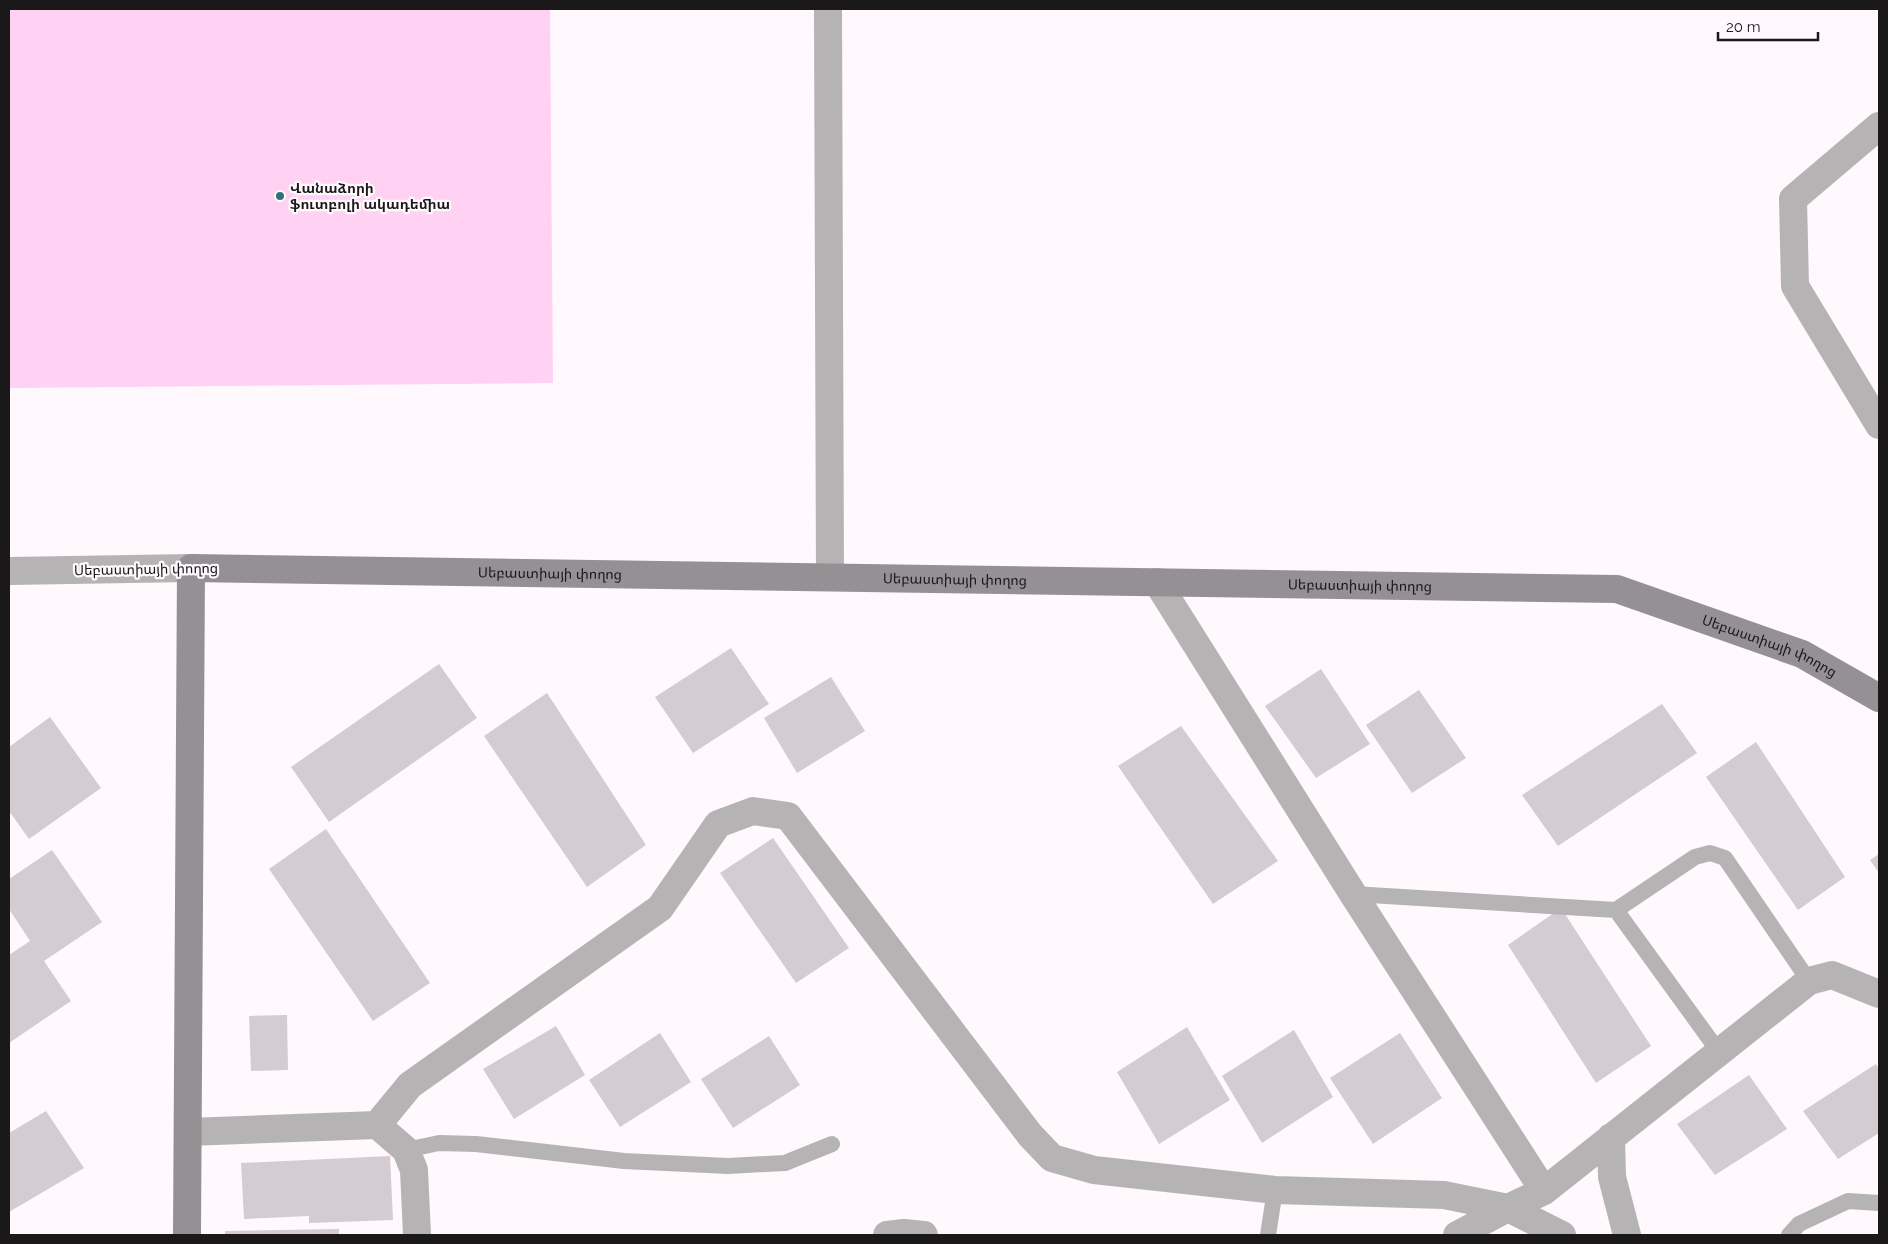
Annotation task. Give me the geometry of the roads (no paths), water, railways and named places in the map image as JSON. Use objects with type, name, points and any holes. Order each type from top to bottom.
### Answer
[{"type":"street","points":[[828,9],[830,577]]},
{"type":"street","points":[[1879,126],[1793,199],[1795,286],[1879,425]]},
{"type":"street","points":[[187,1235],[191,568]]},
{"type":"street","name":"Սեբաստիայի փողոց","points":[[9,571],[191,568],[1617,588],[1802,654],[1879,698]]},
{"type":"street","points":[[1157,582],[1353,894],[1544,1191]]},
{"type":"street","points":[[378,1125],[410,1085],[660,908],[718,824],[753,811],[788,816],[1030,1135],[1052,1158],[1094,1170],[1275,1190],[1444,1195],[1508,1208],[1562,1235]]},
{"type":"street","points":[[1457,1235],[1544,1191],[1809,980],[1832,975],[1879,994]]},
{"type":"street","points":[[188,1132],[378,1125],[406,1150],[414,1170],[417,1235]]},
{"type":"street","points":[[1612,1137],[1612,1177],[1627,1235]]},
{"type":"street","points":[[887,1235],[904,1233],[924,1235]]},
{"type":"lane","points":[[1353,894],[1616,910],[1696,857],[1710,853],[1725,858],[1809,980]]},
{"type":"lane","points":[[1616,910],[1719,1052]]},
{"type":"lane","points":[[406,1150],[438,1143],[476,1144],[624,1161],[728,1166],[785,1163],[832,1144]]},
{"type":"lane","points":[[1268,1235],[1275,1190]]},
{"type":"lane","points":[[1789,1235],[1799,1224],[1848,1201],[1879,1203]]},
{"type":"place","name":"Վանաձորի ֆուտբոլի ակադեմիա","points":[[280,196]]}]
